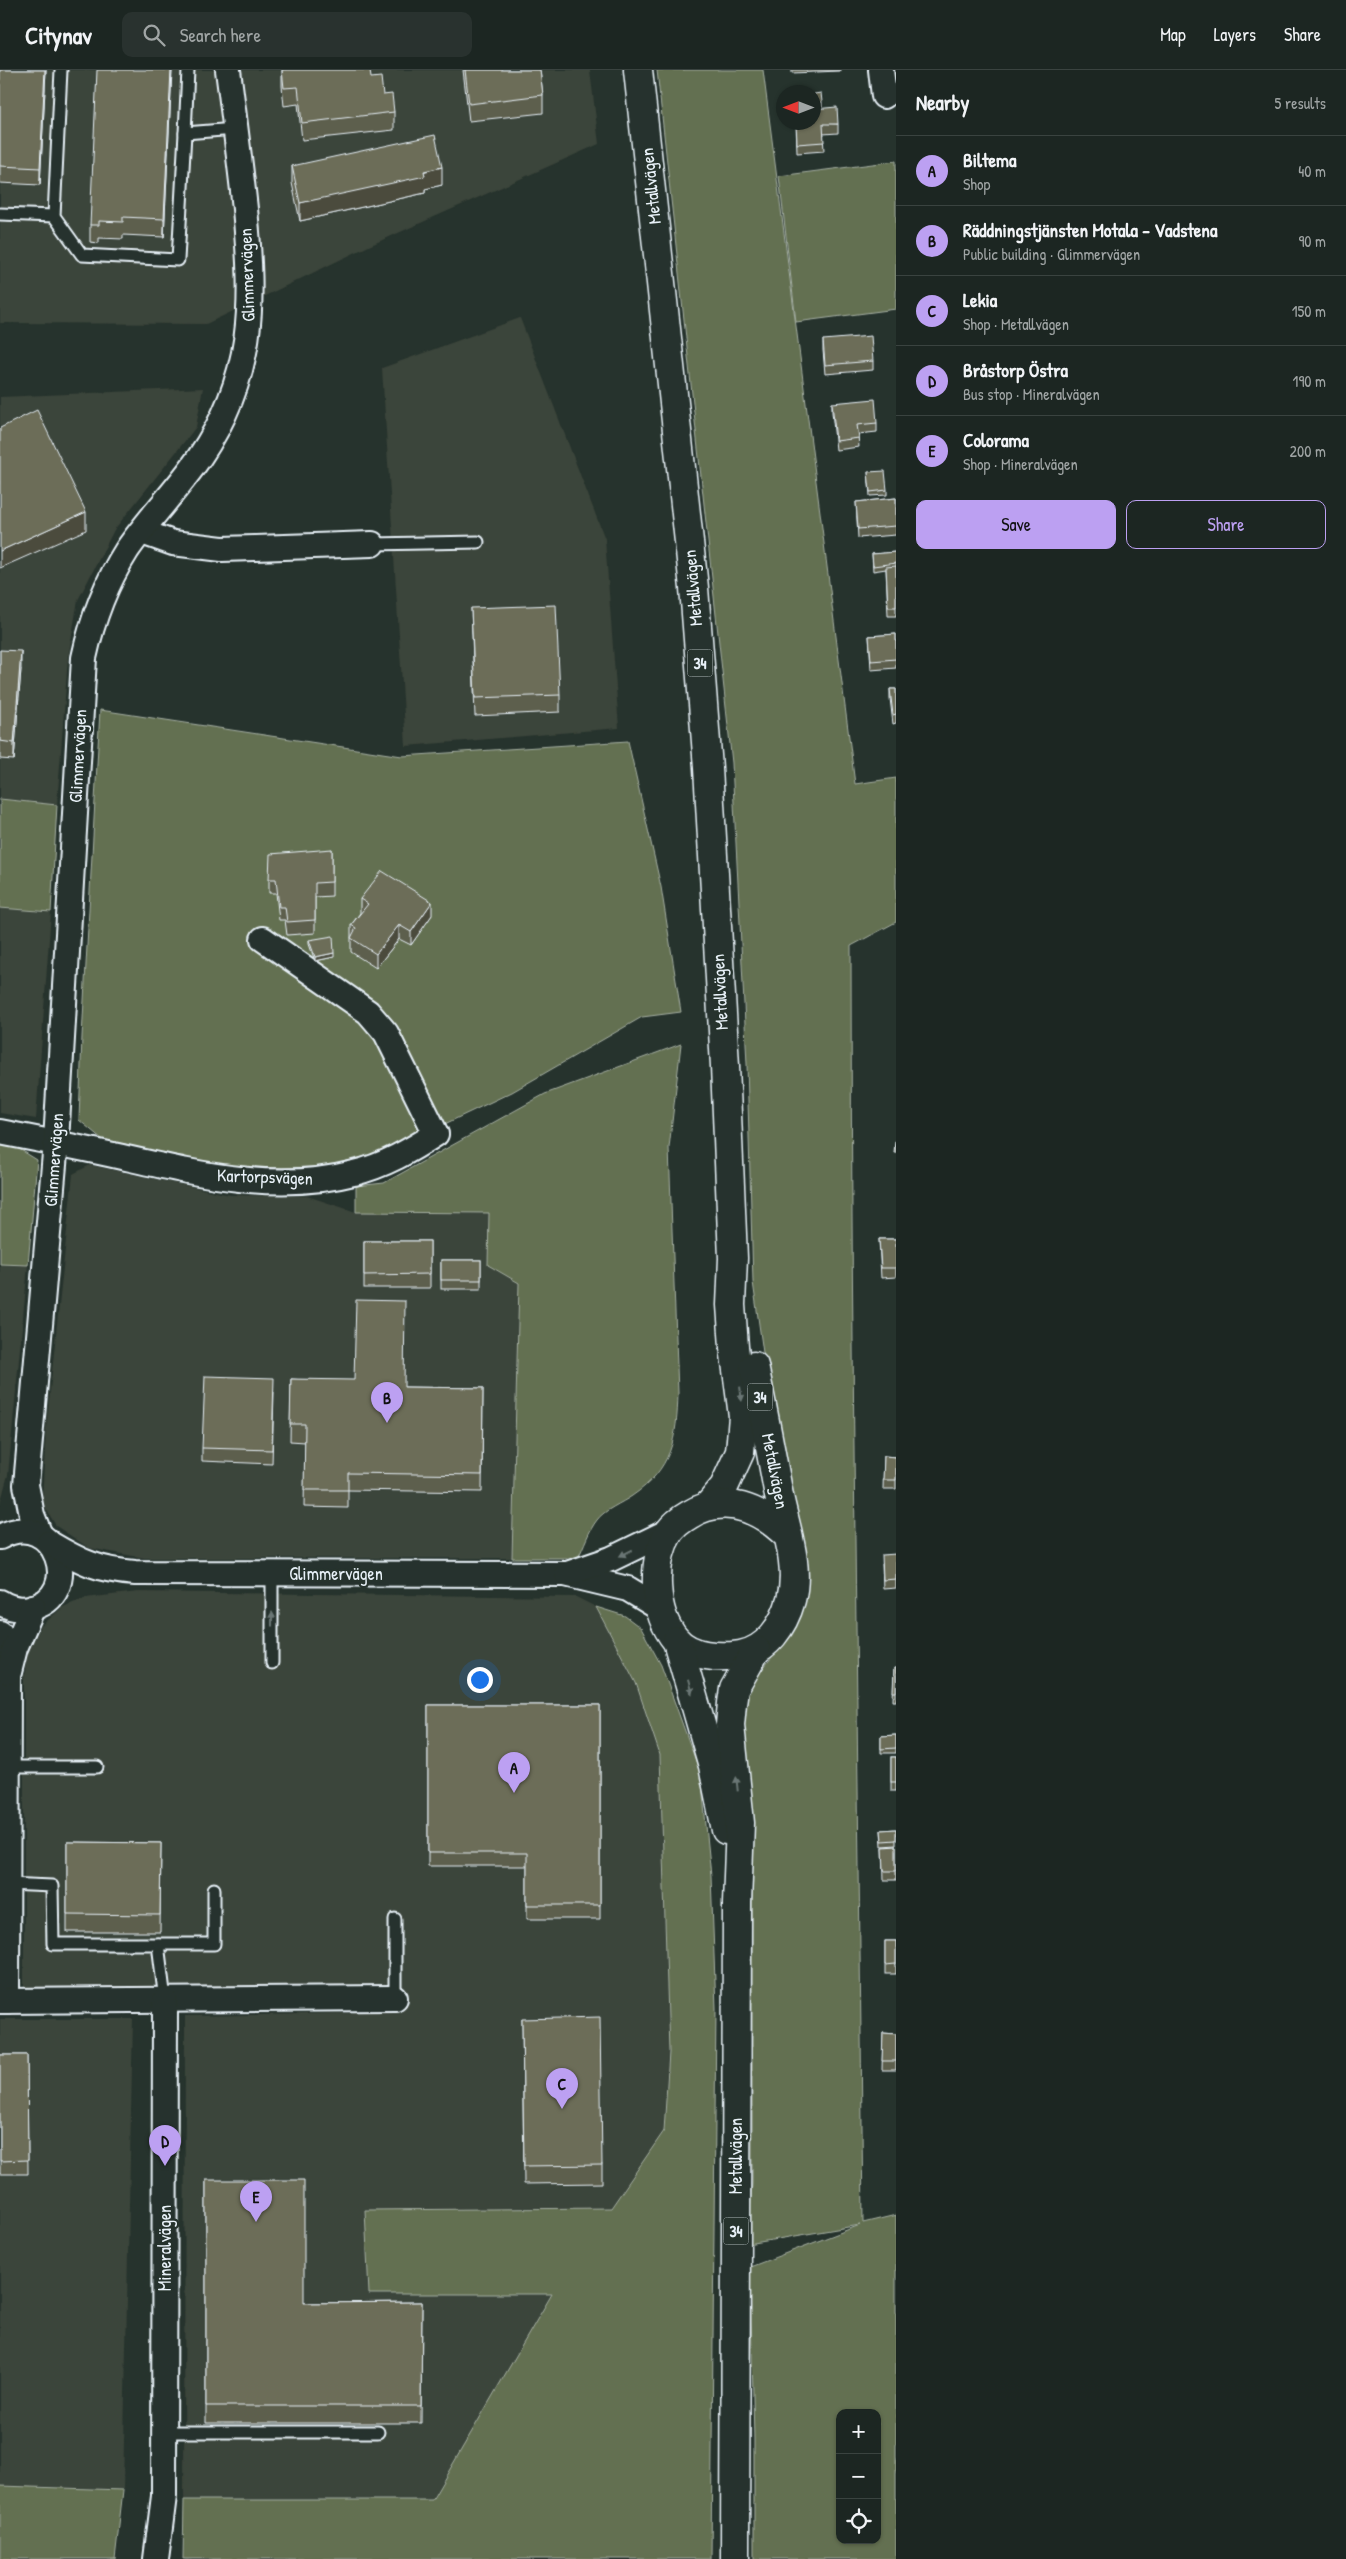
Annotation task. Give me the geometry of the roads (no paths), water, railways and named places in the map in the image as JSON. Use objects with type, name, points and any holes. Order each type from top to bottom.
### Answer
[{"type":"main road","name":"Metallvägen","points":[[638,70],[694,588],[708,778],[733,1258],[733,1330],[744,1434],[740,1452],[732,1471],[724,1487],[709,1505]]},
{"type":"main road","name":"Metallvägen","points":[[733,1258],[787,1535]]},
{"type":"main road","name":"34","points":[[676,1641],[661,1609],[658,1578],[659,1560],[670,1531],[686,1517],[709,1505],[731,1504],[753,1511],[775,1524],[787,1535],[794,1574],[788,1611],[780,1626],[756,1650]]},
{"type":"main road","name":"Metallvägen","points":[[676,1641],[713,1766],[726,1828],[737,1903]]},
{"type":"main road","points":[[676,1641],[701,1654],[716,1657],[742,1655],[756,1650]]},
{"type":"main road","name":"Metallvägen","points":[[735,2559],[737,1903],[740,1822],[730,1725],[734,1690],[756,1650]]},
{"type":"street","name":"Glimmervägen","points":[[55,1590],[60,1570],[56,1551],[45,1539],[32,1516],[26,1485],[56,1142],[84,658],[95,618],[106,589],[128,549],[199,458],[218,428],[234,394],[243,362],[250,314],[250,264],[228,70]]},
{"type":"street","points":[[881,70],[884,96]]},
{"type":"street","points":[[142,532],[173,543],[222,549],[372,544]]},
{"type":"street","name":"Kartorpsvägen","points":[[0,1132],[56,1142],[216,1177],[281,1182],[332,1178],[375,1167],[412,1149],[436,1134],[386,1033],[368,1012],[263,940]]},
{"type":"street","name":"Glimmervägen","points":[[4,1535],[26,1485]]},
{"type":"street","name":"Glimmervägen","points":[[4,1535],[24,1530],[45,1539],[73,1557],[106,1571]]},
{"type":"street","name":"Glimmervägen","points":[[565,1574],[611,1559],[670,1531]]},
{"type":"street","name":"Glimmervägen","points":[[33,1607],[49,1597],[55,1590],[75,1580],[106,1571],[272,1574],[565,1574],[628,1589],[661,1609]]},
{"type":"street","points":[[0,1602],[13,1608],[33,1607],[15,1648],[8,1676]]},
{"type":"street","points":[[0,1633],[8,1676],[7,1884],[3,2001],[395,1998]]},
{"type":"street","name":"Mineralvägen","points":[[156,2559],[164,2496],[165,2000]]},
{"type":"street","name":"Mineralvägen","points":[[164,2496],[172,2559]]},
{"type":"lane","points":[[60,70],[54,216],[82,255],[178,260],[188,70]]},
{"type":"lane","points":[[185,133],[235,129]]},
{"type":"lane","points":[[0,214],[54,216]]},
{"type":"lane","points":[[372,544],[478,542]]},
{"type":"lane","points":[[272,1574],[272,1663]]},
{"type":"lane","points":[[8,1768],[97,1767]]},
{"type":"lane","points":[[7,1884],[52,1886],[53,1944],[214,1944],[214,1889]]},
{"type":"lane","points":[[395,1919],[395,1998]]},
{"type":"lane","points":[[158,1944],[165,2000]]},
{"type":"lane","points":[[165,2432],[378,2432]]},
{"type":"place","name":"Räddningstjänsten Motala - Vadstena","points":[[387,1423]]},
{"type":"place","name":"Biltema","points":[[514,1793]]},
{"type":"place","name":"Lekia","points":[[562,2109]]},
{"type":"place","name":"Bråstorp Östra","points":[[165,2166]]},
{"type":"place","name":"Colorama","points":[[256,2222]]}]
